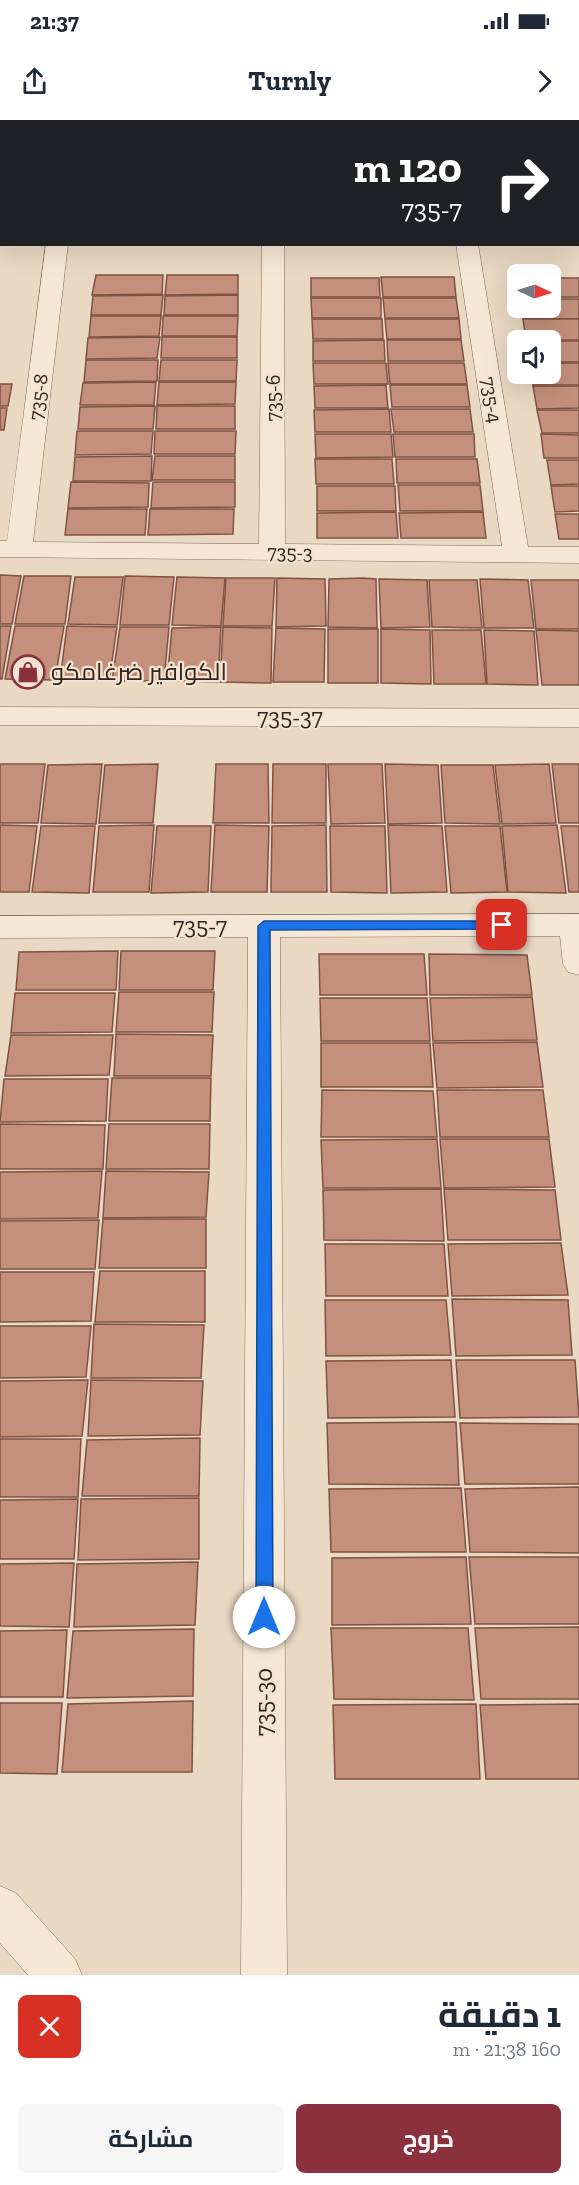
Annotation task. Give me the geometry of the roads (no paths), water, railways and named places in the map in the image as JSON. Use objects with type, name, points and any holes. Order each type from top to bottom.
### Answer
[{"type":"street","name":"735-8","points":[[10,549],[57,246]]},
{"type":"street","name":"735-6","points":[[272,552],[273,246]]},
{"type":"street","name":"735-4","points":[[468,246],[516,555]]},
{"type":"street","name":"735-3","points":[[10,549],[579,555]]},
{"type":"street","name":"735-37","points":[[0,716],[579,718]]},
{"type":"street","name":"735-7","points":[[0,927],[577,925]]},
{"type":"street","points":[[577,925],[579,964]]},
{"type":"street","name":"735-30","points":[[264,926],[264,1975]]},
{"type":"street","points":[[0,1909],[59,1975]]},
{"type":"place","name":"الكوافير ضرغامكو","points":[[28,672]]}]
